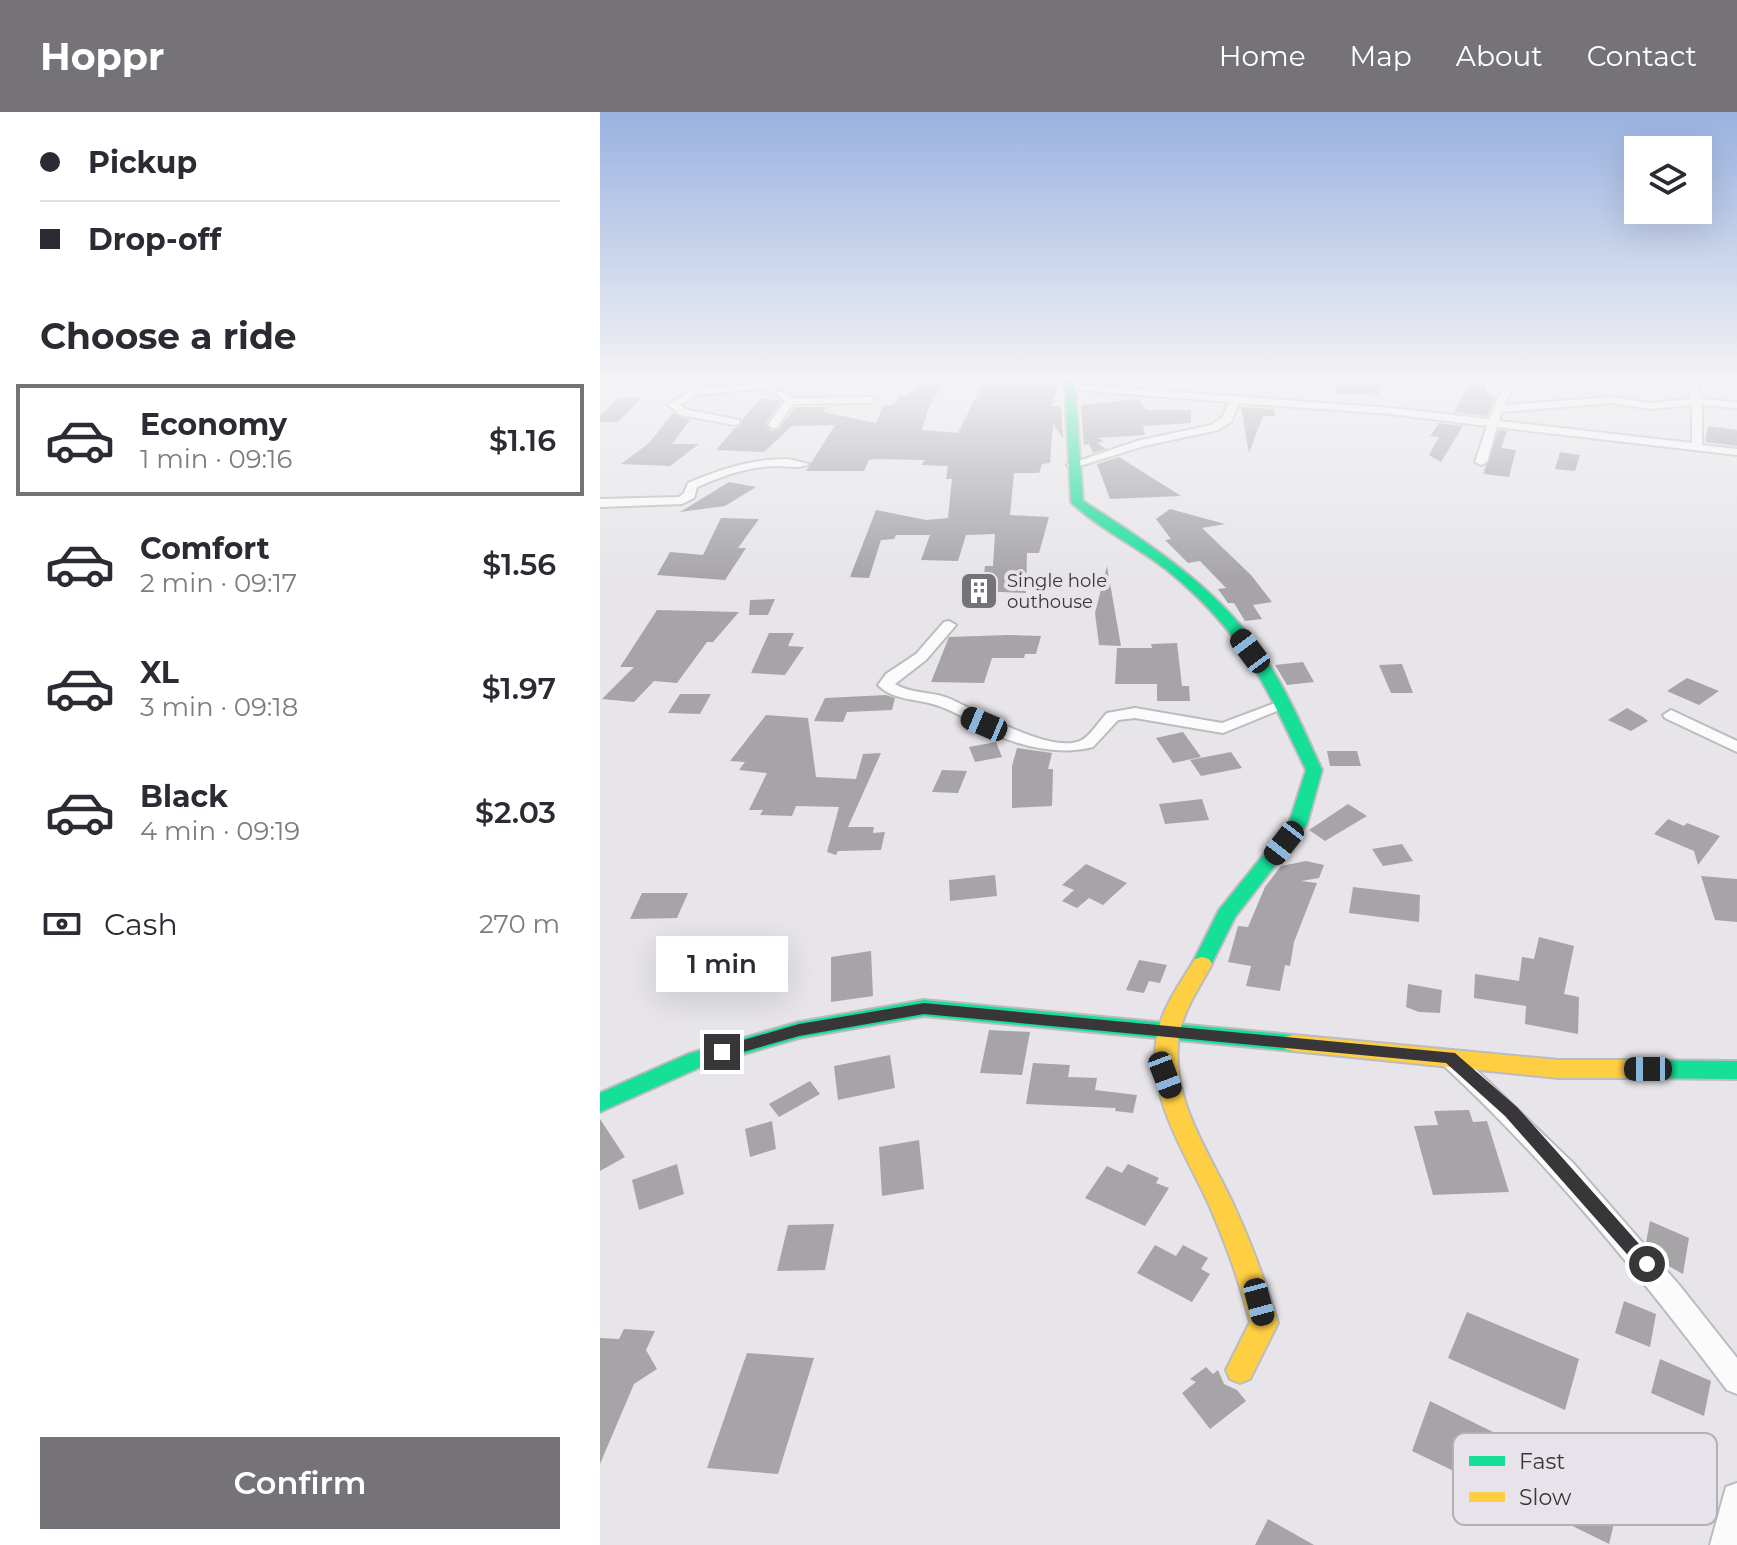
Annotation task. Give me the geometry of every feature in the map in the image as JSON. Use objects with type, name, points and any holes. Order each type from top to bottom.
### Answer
[{"type":"street","points":[[1072,446],[1077,502],[1168,562],[1201,590],[1266,672],[1314,770],[1298,824],[1226,915],[1168,1033],[1165,1075],[1187,1139],[1215,1191],[1253,1281],[1264,1323],[1240,1370]]},
{"type":"street","points":[[1073,465],[1132,446]]},
{"type":"street","points":[[1481,462],[1485,446]]},
{"type":"street","points":[[1697,446],[1737,452]]},
{"type":"street","points":[[600,503],[682,500],[690,495],[692,485],[743,464],[777,460],[803,464]]},
{"type":"street","points":[[949,625],[921,657],[891,677],[886,685],[899,693],[941,701],[962,714],[1033,741],[1077,748],[1087,744],[1113,716],[1135,713],[1223,728],[1281,706]]},
{"type":"street","points":[[1671,715],[1737,747]]},
{"type":"street","points":[[600,1103],[696,1060],[725,1051],[799,1030],[924,1008],[1559,1069],[1737,1070]]},
{"type":"street","points":[[1450,1058],[1511,1111],[1599,1209],[1647,1264],[1737,1380]]},
{"type":"street","points":[[1726,1545],[1737,1498]]},
{"type":"building","points":[[645,446],[697,446],[670,466],[621,464]]},
{"type":"building","points":[[720,446],[771,446],[764,452],[716,450]]},
{"type":"building","points":[[822,446],[1051,446],[1050,463],[1042,464],[1039,473],[1014,473],[1010,515],[1049,517],[1039,553],[1027,553],[1026,593],[982,591],[985,566],[993,566],[995,534],[966,535],[958,561],[921,560],[930,535],[896,535],[894,539],[881,540],[869,578],[850,577],[876,510],[926,520],[948,518],[952,479],[946,479],[948,466],[921,465],[925,460],[875,459],[869,460],[864,471],[806,471]]},
{"type":"building","points":[[1090,446],[1106,449],[1093,453]]},
{"type":"building","points":[[1434,446],[1451,446],[1441,462],[1429,455]]},
{"type":"building","points":[[1493,446],[1516,450],[1509,477],[1483,474]]},
{"type":"building","points":[[1560,452],[1580,455],[1575,471],[1555,469]]},
{"type":"building","points":[[1119,457],[1181,496],[1110,499],[1097,464]]},
{"type":"building","points":[[729,482],[756,487],[725,506],[680,512]]},
{"type":"building","points":[[1170,509],[1225,524],[1202,528],[1251,575],[1272,602],[1253,605],[1262,619],[1245,621],[1234,603],[1228,603],[1218,589],[1226,588],[1200,561],[1188,563],[1165,540],[1171,539],[1156,519]]},
{"type":"building","points":[[721,518],[759,519],[738,548],[746,548],[725,580],[657,575],[670,552],[703,555]]},
{"type":"building","points":[[1107,566],[1121,646],[1099,645],[1095,613]]},
{"type":"building","points":[[775,599],[768,615],[749,615],[750,600]]},
{"type":"building","points":[[657,610],[739,612],[713,642],[707,642],[677,683],[654,681],[634,702],[602,699],[634,667],[620,667]]},
{"type":"building","points":[[769,633],[794,633],[788,646],[804,647],[785,675],[751,673]]},
{"type":"building","points":[[1041,636],[1036,654],[1025,654],[1024,658],[992,658],[984,683],[931,682],[949,637]]},
{"type":"building","points":[[1177,643],[1182,686],[1189,686],[1190,701],[1157,701],[1157,684],[1115,684],[1117,648],[1152,648],[1151,644]]},
{"type":"building","points":[[1303,662],[1314,682],[1287,685],[1275,665]]},
{"type":"building","points":[[1402,664],[1413,693],[1391,693],[1379,665]]},
{"type":"building","points":[[1687,678],[1719,691],[1699,705],[1667,691]]},
{"type":"building","points":[[680,694],[711,694],[700,714],[668,713]]},
{"type":"building","points":[[886,695],[895,698],[892,710],[847,712],[843,722],[814,721],[825,698]]},
{"type":"building","points":[[1627,708],[1648,721],[1631,731],[1608,720]]},
{"type":"building","points":[[766,715],[808,718],[816,777],[856,779],[863,754],[881,753],[848,827],[874,827],[873,833],[885,832],[881,850],[838,851],[836,855],[827,852],[839,807],[796,806],[792,816],[760,815],[763,810],[749,810],[767,773],[739,770],[745,762],[730,761]]},
{"type":"building","points":[[1183,732],[1201,757],[1173,763],[1156,738]]},
{"type":"building","points":[[996,742],[1002,757],[975,762],[969,747]]},
{"type":"building","points":[[1017,748],[1052,753],[1048,769],[1053,769],[1052,806],[1012,808],[1012,766]]},
{"type":"building","points":[[1327,751],[1357,751],[1361,766],[1330,766]]},
{"type":"building","points":[[1231,752],[1242,768],[1201,776],[1190,760]]},
{"type":"building","points":[[942,770],[967,771],[958,793],[932,792]]},
{"type":"building","points":[[1202,799],[1209,820],[1165,824],[1159,804]]},
{"type":"building","points":[[1348,804],[1367,816],[1325,841],[1309,830]]},
{"type":"building","points":[[1668,819],[1720,836],[1698,865],[1694,851],[1654,834]]},
{"type":"building","points":[[1402,844],[1413,861],[1383,866],[1372,849]]},
{"type":"building","points":[[1306,861],[1324,865],[1319,878],[1301,881],[1317,883],[1294,942],[1290,966],[1285,965],[1280,991],[1246,986],[1251,966],[1228,962],[1238,926],[1248,927],[1265,887],[1281,866]]},
{"type":"building","points":[[1086,864],[1127,883],[1103,905],[1089,898],[1077,908],[1062,901],[1074,890],[1062,885]]},
{"type":"building","points":[[995,875],[997,896],[950,901],[949,880]]},
{"type":"building","points":[[1701,876],[1737,879],[1737,922],[1715,920]]},
{"type":"building","points":[[1353,887],[1420,895],[1419,922],[1349,913]]},
{"type":"building","points":[[642,893],[688,893],[677,918],[630,919]]},
{"type":"building","points":[[1539,937],[1574,946],[1564,994],[1579,997],[1578,1034],[1525,1024],[1526,1006],[1474,998],[1475,974],[1519,981],[1522,957],[1534,959]]},
{"type":"building","points":[[871,951],[873,996],[831,1002],[831,957]]},
{"type":"building","points":[[1139,960],[1167,965],[1160,983],[1149,981],[1144,993],[1126,990]]},
{"type":"building","points":[[1408,984],[1442,990],[1440,1013],[1419,1012],[1406,1007]]},
{"type":"building","points":[[989,1030],[1030,1032],[1022,1075],[980,1073]]},
{"type":"building","points":[[890,1055],[895,1088],[838,1100],[834,1066]]},
{"type":"building","points":[[1033,1063],[1070,1065],[1068,1077],[1097,1078],[1095,1090],[1137,1095],[1133,1113],[1115,1111],[1116,1108],[1026,1104]]},
{"type":"building","points":[[810,1081],[820,1094],[779,1117],[769,1104]]},
{"type":"building","points":[[1469,1110],[1473,1122],[1487,1121],[1509,1192],[1433,1195],[1414,1126],[1438,1125],[1434,1111]]},
{"type":"building","points":[[600,1119],[625,1157],[600,1171]]},
{"type":"building","points":[[772,1121],[776,1149],[750,1157],[745,1129]]},
{"type":"building","points":[[919,1140],[924,1189],[882,1196],[879,1147]]},
{"type":"building","points":[[677,1164],[684,1194],[639,1210],[632,1180]]},
{"type":"building","points":[[1128,1164],[1159,1178],[1156,1183],[1169,1188],[1145,1226],[1085,1198],[1107,1166],[1122,1173]]},
{"type":"building","points":[[1650,1221],[1689,1238],[1683,1274],[1665,1264],[1667,1253],[1646,1243]]},
{"type":"building","points":[[834,1224],[825,1270],[777,1271],[788,1225]]},
{"type":"building","points":[[1155,1245],[1176,1256],[1183,1245],[1208,1258],[1201,1269],[1210,1274],[1192,1302],[1137,1273]]},
{"type":"building","points":[[1624,1301],[1656,1314],[1650,1347],[1615,1333]]},
{"type":"building","points":[[1467,1312],[1579,1359],[1565,1410],[1448,1358]]},
{"type":"building","points":[[624,1329],[655,1331],[646,1350],[657,1369],[634,1384],[600,1464],[600,1338],[619,1339]]},
{"type":"building","points":[[747,1353],[814,1358],[778,1474],[707,1468]]},
{"type":"building","points":[[1660,1359],[1711,1381],[1704,1416],[1651,1393]]},
{"type":"building","points":[[1206,1367],[1213,1374],[1218,1370],[1224,1384],[1237,1390],[1246,1401],[1210,1429],[1182,1393],[1196,1382],[1190,1379]]},
{"type":"building","points":[[1430,1401],[1495,1433],[1453,1433],[1453,1471],[1412,1451]]},
{"type":"building","points":[[1268,1519],[1314,1545],[1255,1545]]},
{"type":"building","points":[[1570,1525],[1614,1525],[1609,1544]]},
{"type":"traffic: fast","points":[[1074,446],[1077,502],[1169,565],[1230,622],[1267,674],[1314,770],[1298,824],[1226,915],[1202,964]]},
{"type":"traffic: fast","points":[[600,1103],[696,1060],[799,1030],[924,1008],[1293,1043]]},
{"type":"traffic: fast","points":[[1624,1069],[1737,1070]]},
{"type":"traffic: slow","points":[[1202,964],[1170,1027],[1166,1057],[1172,1097],[1236,1239],[1264,1323],[1240,1370]]},
{"type":"traffic: slow","points":[[1293,1043],[1559,1069],[1624,1069]]},
{"type":"place","name":"Single hole outhouse","points":[[979,591]]},
{"type":"route","points":[[722,1052],[799,1030],[924,1008],[1450,1058],[1511,1111],[1647,1264]]}]
